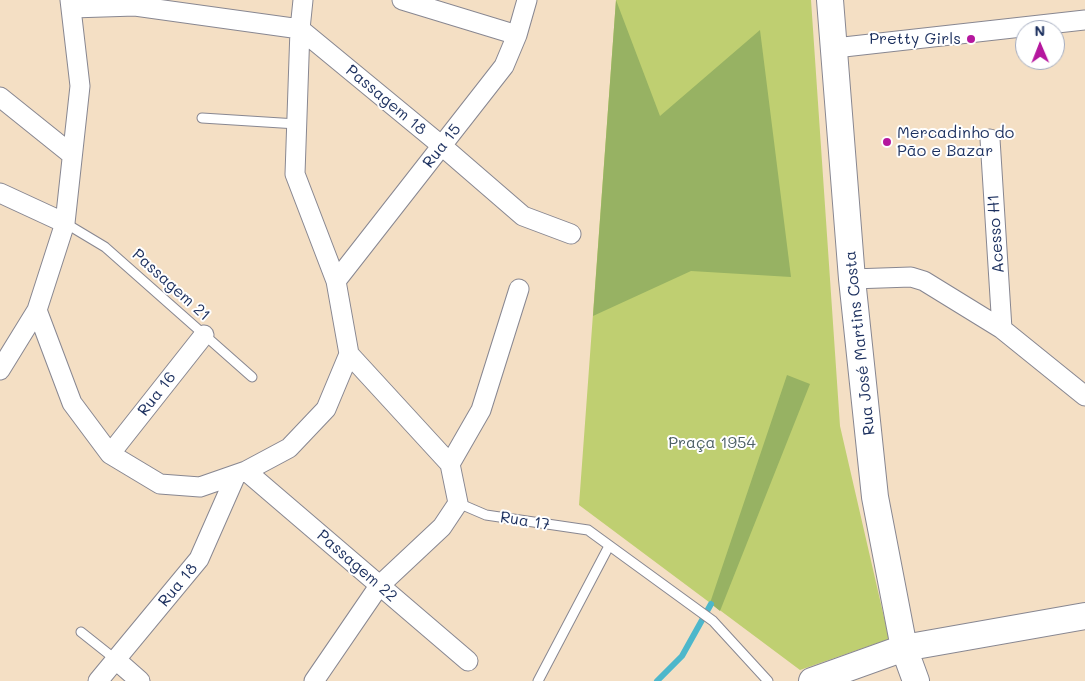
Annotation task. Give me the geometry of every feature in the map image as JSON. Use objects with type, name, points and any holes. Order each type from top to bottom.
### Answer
[{"type":"street","points":[[303,0],[300,29],[295,174],[336,282],[349,354],[450,464],[458,503],[442,527],[379,586],[314,681]]},
{"type":"street","points":[[402,0],[517,35]]},
{"type":"street","name":"Rua 15","points":[[336,282],[504,66],[517,35],[527,0]]},
{"type":"street","name":"Rua José Martins Costa","points":[[830,0],[852,279],[875,497],[904,648],[916,681]]},
{"type":"street","points":[[0,370],[37,310],[65,223],[71,154],[80,86],[71,4],[135,6],[300,29]]},
{"type":"street","points":[[835,48],[1085,20]]},
{"type":"street","name":"Passagem 18","points":[[300,29],[442,146],[523,216],[571,234]]},
{"type":"street","points":[[0,97],[71,154]]},
{"type":"street","name":"Acesso H1","points":[[990,139],[1002,329]]},
{"type":"street","points":[[0,193],[65,223]]},
{"type":"street","points":[[852,279],[911,277],[924,281],[1002,329],[1085,396]]},
{"type":"street","points":[[450,464],[481,410],[519,289]]},
{"type":"street","points":[[37,310],[72,402],[110,454],[160,484],[200,487],[241,473],[289,448],[326,409],[349,354]]},
{"type":"street","name":"Rua 16","points":[[110,454],[204,335]]},
{"type":"street","name":"Passagem 22","points":[[241,473],[468,662]]},
{"type":"street","name":"Rua 18","points":[[98,681],[199,559],[241,473]]},
{"type":"street","points":[[812,681],[904,648],[1085,616]]},
{"type":"street","points":[[115,659],[140,681]]},
{"type":"lane","points":[[202,118],[297,124]]},
{"type":"lane","name":"Passagem 21","points":[[65,223],[106,247],[252,377]]},
{"type":"lane","name":"Rua 17","points":[[458,503],[486,515],[588,530],[712,620],[768,681]]},
{"type":"lane","points":[[538,681],[609,546]]},
{"type":"lane","points":[[82,632],[115,659]]},
{"type":"green space","name":"Praça 1954","points":[[616,0],[811,0],[840,426],[889,639],[800,670],[579,505]]},
{"type":"green space","points":[[616,0],[660,116],[760,30],[791,277],[691,271],[593,316]]},
{"type":"green space","points":[[787,375],[810,384],[720,611],[710,603]]},
{"type":"waterway","points":[[657,681],[682,656],[711,604]]},
{"type":"place","name":"Pretty Girls","points":[[971,39]]},
{"type":"place","name":"Mercadinho do Pão e Bazar","points":[[887,142]]}]
